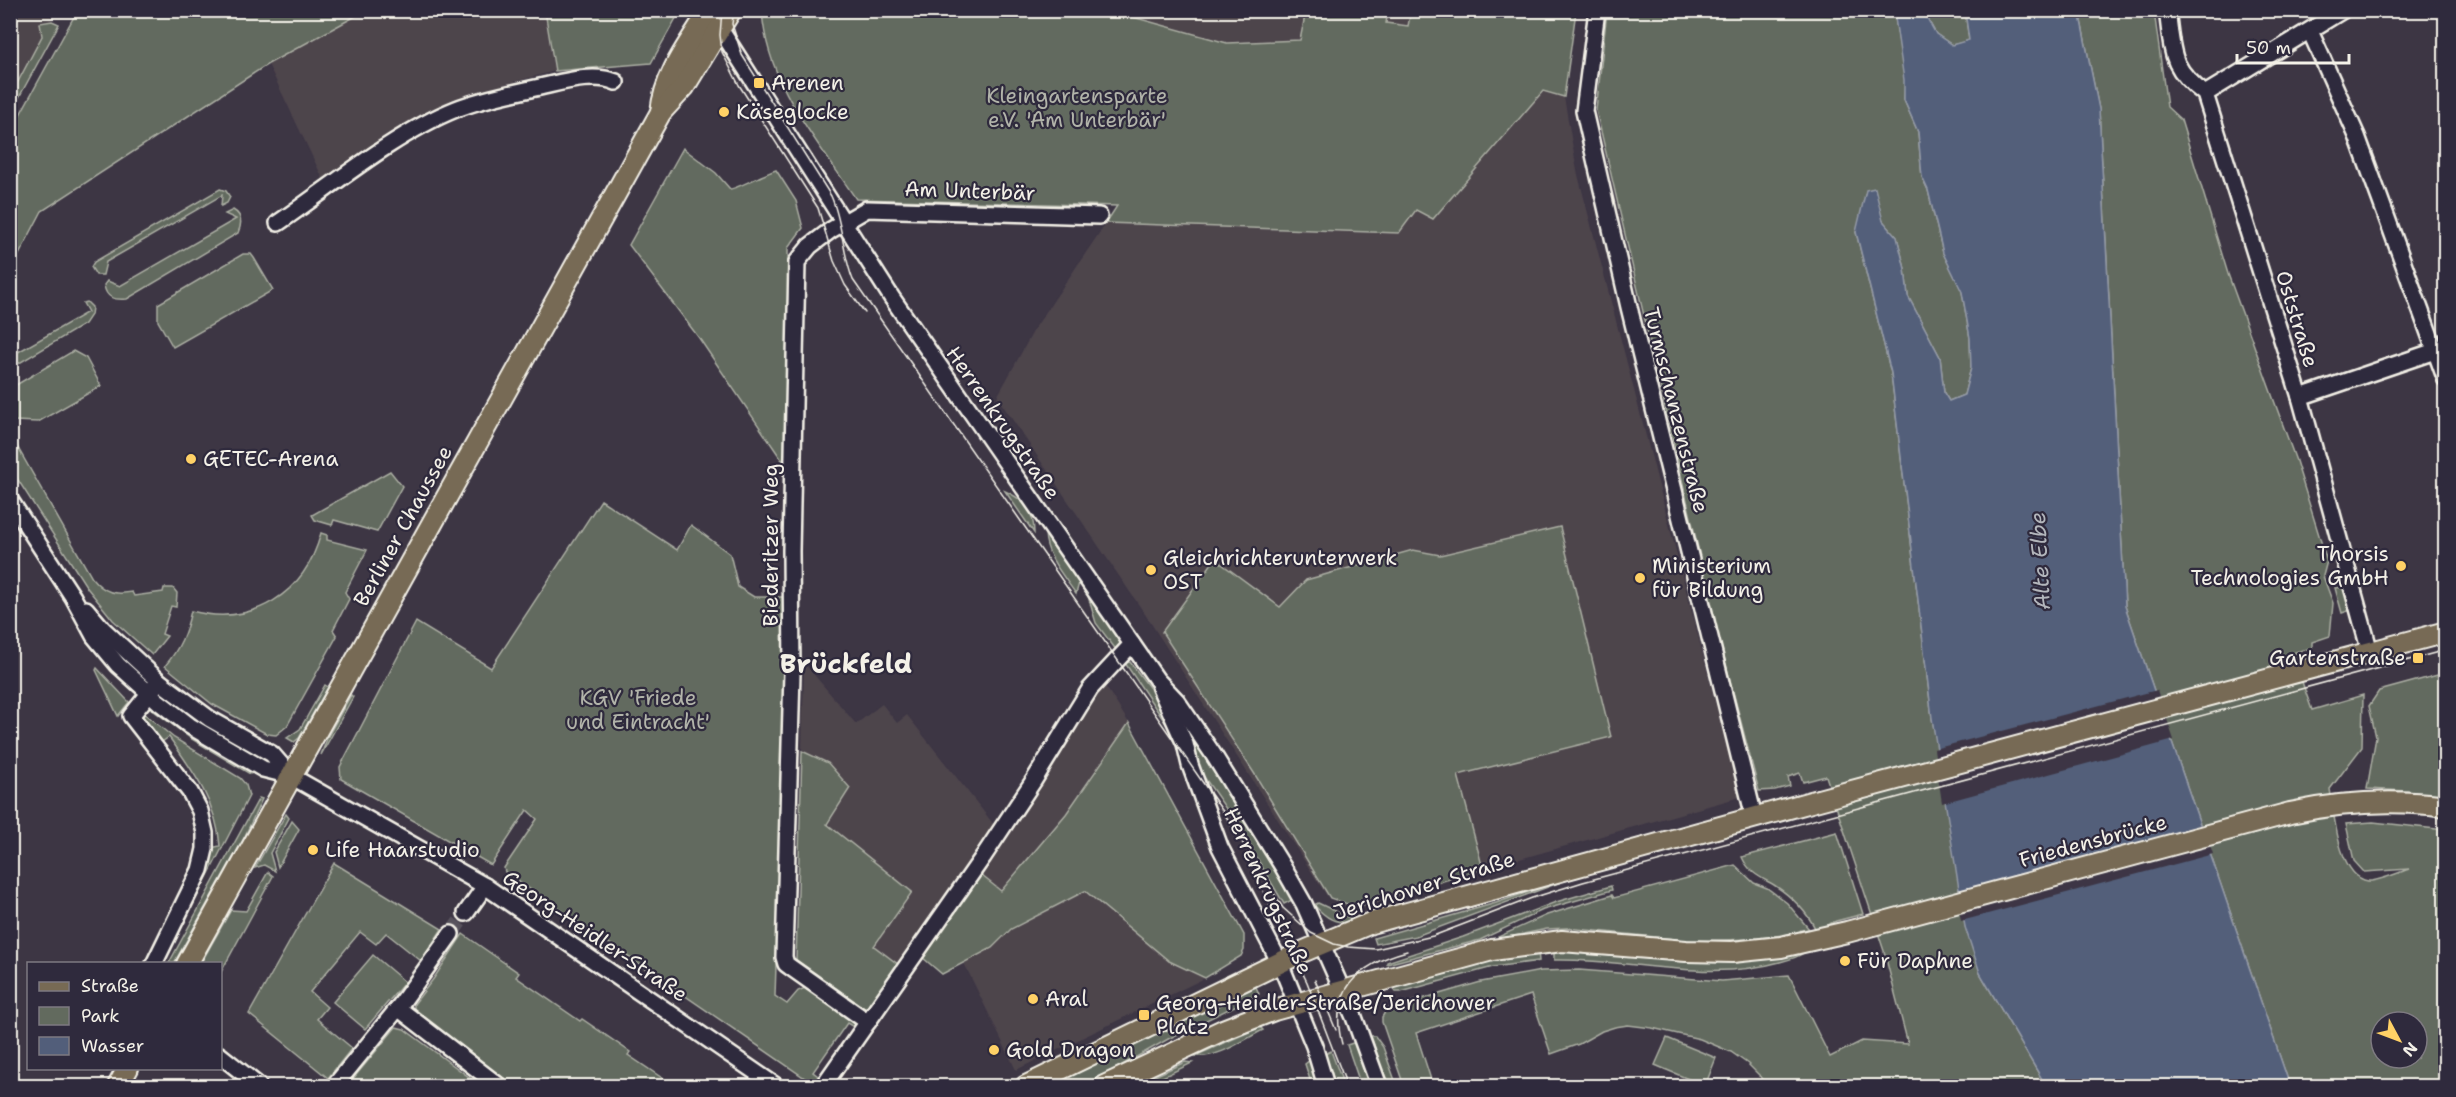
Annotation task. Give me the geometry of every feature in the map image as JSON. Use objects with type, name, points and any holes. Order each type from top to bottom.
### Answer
[{"type":"main road","name":"Berliner Chaussee","points":[[188,962],[661,112],[684,87],[712,19],[731,10]]},
{"type":"main road","points":[[2370,652],[2445,632]]},
{"type":"main road","name":"Jerichower Straße","points":[[1026,1086],[1280,963],[1371,923],[1754,817],[2370,652]]},
{"type":"main road","name":"Friedensbrücke","points":[[1343,990],[1473,954],[1539,942],[1585,942],[1686,951],[1732,952],[1781,947],[1846,932],[2290,813],[2353,802],[2408,801],[2445,806]]},
{"type":"main road","points":[[1104,1086],[1223,1030],[1343,990]]},
{"type":"main road","points":[[118,1086],[127,1070]]},
{"type":"street","name":"Turmschanzenstraße","points":[[1597,10],[1584,111],[1629,307],[1754,817]]},
{"type":"street","points":[[2167,10],[2176,65],[2188,81],[2205,94],[2343,10]]},
{"type":"street","name":"Herrenkrugstraße","points":[[712,19],[939,368],[1157,680],[1182,708],[1228,778],[1283,867],[1323,943],[1359,1028],[1379,1086]]},
{"type":"street","points":[[2310,31],[2364,153],[2445,380]]},
{"type":"street","points":[[278,223],[403,137],[454,110],[552,84],[595,78],[605,78],[616,82]]},
{"type":"street","name":"Oststraße","points":[[2205,94],[2300,397],[2370,652]]},
{"type":"street","name":"Am Unterbär","points":[[843,222],[867,209],[1099,216]]},
{"type":"street","name":"Biederitzer Weg","points":[[843,222],[810,246],[800,258],[796,269],[791,551],[792,684],[784,957],[793,969],[868,1022]]},
{"type":"street","points":[[2300,397],[2435,351]]},
{"type":"street","points":[[10,500],[73,597],[100,645],[149,694],[190,726],[258,766],[291,776]]},
{"type":"street","points":[[73,597],[159,681],[210,719],[272,754],[291,776]]},
{"type":"street","points":[[823,1086],[983,857],[1090,689],[1132,644]]},
{"type":"street","name":"Herrenkrugstraße","points":[[1157,680],[1185,744],[1190,765],[1220,847],[1280,963],[1314,1046],[1326,1086]]},
{"type":"street","points":[[154,962],[200,870],[205,841],[202,818],[190,792],[131,716],[159,681]]},
{"type":"street","name":"Georg-Heidler-Straße","points":[[291,776],[485,886],[776,1086]]},
{"type":"street","points":[[466,914],[485,886]]},
{"type":"street","points":[[336,1084],[398,1008],[451,934]]},
{"type":"street","points":[[398,1008],[499,1086]]},
{"type":"street","points":[[222,1057],[259,1086]]},
{"type":"shaded area","points":[[545,10],[555,71],[469,94],[370,146],[324,181],[268,64],[365,11]]},
{"type":"shaded area","points":[[11,11],[50,11],[52,21],[40,23],[42,36],[11,95]]},
{"type":"shaded area","points":[[1094,11],[1491,11],[1406,45],[1203,49]]},
{"type":"shaded area","points":[[1543,91],[1564,97],[1577,171],[1740,797],[1484,869],[1354,911],[1327,896],[1145,614],[997,397],[1035,328],[1106,223],[1271,228],[1412,215],[1416,210],[1433,219]]},
{"type":"shaded area","points":[[804,663],[856,724],[882,704],[897,723],[907,715],[995,826],[899,965],[874,946],[912,892],[826,824],[828,763],[802,751]]},
{"type":"shaded area","points":[[1104,684],[1129,723],[1066,814],[1001,891],[977,872]]},
{"type":"shaded area","points":[[1085,891],[1169,961],[1205,978],[1016,1070],[964,963],[992,948],[1011,929]]},
{"type":"green space","points":[[545,10],[680,11],[651,63],[555,71]]},
{"type":"green space","points":[[77,11],[365,11],[268,64],[42,211],[11,270],[11,131]]},
{"type":"green space","name":"Kleingartensparte e.V. 'Am Unterbär'","points":[[762,11],[1130,11],[1129,16],[1227,43],[1300,40],[1306,11],[1388,11],[1386,23],[1408,26],[1411,11],[1576,11],[1564,97],[1543,91],[1433,219],[1416,210],[1399,233],[1106,223],[1117,206],[856,199],[810,133],[783,87],[766,38]]},
{"type":"green space","points":[[1607,11],[1894,11],[1905,80],[1904,100],[1918,132],[1922,177],[1928,190],[1943,253],[1962,291],[1970,338],[1971,368],[1964,395],[1949,401],[1944,393],[1940,357],[1908,296],[1905,269],[1897,237],[1883,221],[1856,232],[1891,373],[1932,718],[1980,973],[2046,1086],[1770,1086],[1748,1064],[1731,1052],[1700,1039],[1628,1025],[1602,1031],[1579,1044],[1551,1054],[1531,995],[1416,1033],[1433,1086],[1404,1086],[1382,1022],[1387,1009],[1481,982],[1541,971],[1579,970],[1722,981],[1789,975],[1830,1057],[1862,1041],[1908,1044],[1884,951],[1826,776],[1803,782],[1800,773],[1788,777],[1790,786],[1759,791],[1719,638],[1596,110]]},
{"type":"green space","points":[[1923,11],[1965,11],[1969,41],[1952,45],[1936,34]]},
{"type":"green space","points":[[2079,11],[2154,11],[2167,107],[2181,120],[2228,274],[2296,461],[2327,561],[2323,576],[2333,603],[2330,636],[2312,642],[2312,648],[2295,652],[2296,665],[2312,710],[2363,695],[2362,747],[2330,789],[2336,828],[2344,856],[2358,877],[2368,881],[2377,880],[2409,869],[2364,872],[2354,861],[2346,824],[2373,822],[2445,830],[2445,1086],[2290,1086],[2125,606],[2099,109]]},
{"type":"green space","points":[[52,21],[59,24],[11,112],[11,95],[42,36],[40,23]]},
{"type":"green space","points":[[683,148],[716,173],[730,189],[776,170],[796,201],[803,228],[788,248],[788,469],[699,338],[629,245]]},
{"type":"green space","points":[[220,189],[226,191],[230,197],[227,203],[221,206],[222,195],[106,262],[103,275],[96,275],[91,267],[94,262]]},
{"type":"green space","points":[[233,210],[238,214],[240,220],[238,233],[127,299],[115,299],[105,290],[104,285],[107,281],[120,286],[236,219],[225,214]]},
{"type":"green space","points":[[243,254],[251,254],[273,290],[173,347],[158,321],[158,304]]},
{"type":"green space","points":[[87,302],[92,307],[91,315],[85,324],[11,368],[11,356],[88,312],[83,303]]},
{"type":"green space","points":[[73,351],[86,358],[101,386],[38,422],[14,421],[11,415],[11,388]]},
{"type":"green space","points":[[10,434],[96,583],[110,592],[132,592],[134,596],[163,592],[164,588],[173,588],[177,593],[176,607],[171,606],[162,634],[167,636],[152,655],[113,620],[88,589],[11,469]]},
{"type":"green space","points":[[390,471],[402,486],[377,532],[334,520],[332,525],[315,520],[312,515]]},
{"type":"green space","points":[[1005,491],[1018,498],[1027,507],[1034,525],[1034,533]]},
{"type":"green space","name":"KGV 'Friede und Eintracht'","points":[[601,500],[677,550],[691,525],[730,554],[738,587],[754,597],[788,597],[775,996],[787,1004],[798,991],[812,985],[860,1019],[857,1029],[847,1023],[813,1072],[822,1079],[815,1085],[505,872],[504,868],[537,819],[527,810],[491,865],[341,779],[340,767],[416,622],[491,668]]},
{"type":"green space","points":[[1560,527],[1611,737],[1458,775],[1483,869],[1356,907],[1330,898],[1254,773],[1162,632],[1215,559],[1280,607],[1306,580],[1413,550],[1440,555]]},
{"type":"green space","points":[[321,533],[327,535],[327,540],[367,550],[345,592],[349,599],[333,630],[337,636],[287,726],[276,735],[267,734],[212,704],[165,666],[182,640],[191,611],[214,615],[235,614],[273,601],[289,589],[303,573]]},
{"type":"green space","points":[[1045,533],[1079,583],[1076,594],[1052,558]]},
{"type":"green space","points":[[2344,587],[2351,610],[2342,613],[2335,588]]},
{"type":"green space","points":[[1088,596],[1120,641],[1120,648],[1117,651],[1096,623]]},
{"type":"green space","points":[[1130,662],[1158,699],[1173,734],[1125,663]]},
{"type":"green space","points":[[97,668],[129,702],[118,716],[96,670]]},
{"type":"green space","points":[[2445,673],[2445,796],[2367,789],[2376,737],[2369,706],[2379,691]]},
{"type":"green space","points":[[325,685],[328,687],[299,738],[294,742],[287,738],[300,729]]},
{"type":"green space","points":[[351,695],[353,697],[321,755],[328,736]]},
{"type":"green space","points":[[150,708],[155,709],[192,736],[253,773],[250,774],[190,738]]},
{"type":"green space","points":[[142,712],[174,738],[240,778],[246,785],[249,796],[203,885],[199,882],[207,849],[220,846],[214,816],[195,775],[169,737],[159,744],[141,717]]},
{"type":"green space","points":[[1180,713],[1294,899],[1284,904],[1236,823],[1197,767]]},
{"type":"green space","points":[[1129,723],[1244,935],[1244,950],[1241,956],[1205,978],[1169,961],[1085,891],[1011,929],[992,948],[942,974],[916,952],[977,872],[1001,891],[1066,814]]},
{"type":"green space","points":[[802,751],[828,763],[850,788],[827,824],[912,892],[874,946],[899,965],[867,1010],[796,960]]},
{"type":"green space","points":[[259,798],[262,799],[245,836],[175,962],[170,962]]},
{"type":"green space","points":[[286,814],[289,818],[270,853],[275,871],[264,865],[255,868]]},
{"type":"green space","points":[[292,821],[299,829],[278,867],[274,852]]},
{"type":"green space","points":[[1837,832],[1863,914],[1836,921],[1816,930],[1792,899],[1752,871],[1742,857]]},
{"type":"green space","points":[[334,863],[442,929],[421,961],[386,933],[376,944],[360,932],[310,992],[327,1007],[317,1019],[352,1048],[328,1078],[249,1014]]},
{"type":"green space","points":[[1735,865],[1754,883],[1767,888],[1787,903],[1809,929],[1801,930],[1799,933],[1750,939],[1695,941],[1567,928],[1547,929],[1499,939],[1498,937],[1547,915],[1612,895],[1614,898]]},
{"type":"green space","points":[[1605,866],[1605,869],[1561,882],[1416,936],[1376,944],[1374,938],[1496,903]]},
{"type":"green space","points":[[268,872],[273,876],[222,970],[222,962],[202,962],[231,910],[246,911]]},
{"type":"green space","points":[[1611,886],[1612,890],[1543,910],[1480,940],[1387,964],[1387,962],[1463,937],[1556,902]]},
{"type":"green space","points":[[1318,903],[1352,919],[1353,922],[1331,919],[1314,905]]},
{"type":"green space","points":[[463,934],[519,973],[516,977],[630,1052],[628,1055],[674,1086],[514,1086],[414,1010],[414,1004]]},
{"type":"green space","points":[[1554,949],[1805,952],[1790,959],[1752,968],[1696,970],[1611,962],[1554,960]]},
{"type":"green space","points":[[1538,951],[1539,961],[1493,967],[1401,992],[1396,992],[1391,986],[1475,962]]},
{"type":"green space","points":[[373,955],[405,982],[365,1029],[333,1002]]},
{"type":"green space","points":[[1256,987],[1259,994],[1170,1038],[1085,1086],[1048,1086],[1230,997]]},
{"type":"green space","points":[[396,1027],[404,1029],[481,1086],[347,1086]]},
{"type":"green space","points":[[1260,1027],[1263,1030],[1230,1048],[1213,1055],[1195,1056]]},
{"type":"green space","points":[[1371,1036],[1375,1036],[1383,1047],[1397,1086],[1387,1086]]},
{"type":"green space","points":[[1667,1038],[1716,1058],[1705,1086],[1655,1065]]},
{"type":"green space","points":[[1356,1042],[1371,1086],[1361,1086],[1347,1045]]},
{"type":"green space","points":[[1331,1051],[1344,1086],[1336,1086],[1325,1054]]},
{"type":"green space","points":[[1310,1060],[1319,1086],[1312,1086],[1305,1064]]},
{"type":"green space","points":[[1185,1062],[1192,1063],[1144,1086],[1133,1086]]},
{"type":"water","name":"Alte Elbe","points":[[1894,11],[1923,11],[1936,34],[1952,45],[1969,40],[1965,11],[2079,11],[2099,109],[2125,606],[2290,1086],[2046,1086],[1980,973],[1965,927],[1932,718],[1891,373],[1856,232],[1866,190],[1875,188],[1883,221],[1897,237],[1905,269],[1908,296],[1940,357],[1944,393],[1949,401],[1964,395],[1971,368],[1970,338],[1962,292],[1943,253],[1928,190],[1922,177],[1918,132],[1904,100],[1904,80]]},
{"type":"pier","points":[[2157,690],[2174,740],[1942,803],[1934,749]]},
{"type":"pier","points":[[2203,824],[2213,854],[1961,921],[1956,891]]},
{"type":"tunnel","points":[[451,934],[466,913]]},
{"type":"tram line","points":[[722,10],[720,35],[722,52],[739,85],[818,208],[834,261],[845,285],[865,313]]},
{"type":"tram line","points":[[734,10],[732,24],[742,55],[831,196],[853,280],[1224,813],[1283,908],[1311,933],[1334,944],[1376,949],[1433,936],[1532,898],[1583,882],[2446,650]]},
{"type":"tram line","points":[[1263,891],[1307,982],[1347,1086]]},
{"type":"tram line","points":[[1342,1044],[1339,1025],[1340,1009],[1344,994],[1351,982],[1375,963],[1407,951]]},
{"type":"tram line","points":[[1315,980],[1336,1030]]},
{"type":"place","name":"Arenen","points":[[759,83]]},
{"type":"place","name":"Käseglocke","points":[[724,112]]},
{"type":"place","name":"GETEC-Arena","points":[[191,459]]},
{"type":"place","name":"Thorsis Technologies GmbH","points":[[2401,566]]},
{"type":"place","name":"Gleichrichterunterwerk OST","points":[[1151,570]]},
{"type":"place","name":"Ministerium für Bildung","points":[[1640,578]]},
{"type":"place","name":"Gartenstraße","points":[[2418,658]]},
{"type":"place","name":"Life Haarstudio","points":[[313,850]]},
{"type":"place","name":"Für Daphne","points":[[1845,961]]},
{"type":"place","name":"Aral","points":[[1033,999]]},
{"type":"place","name":"Georg-Heidler-Straße/Jerichower Platz","points":[[1144,1015]]},
{"type":"place","name":"Gold Dragon","points":[[994,1050]]},
{"type":"district","name":"Brückfeld","points":[[846,663]]}]
